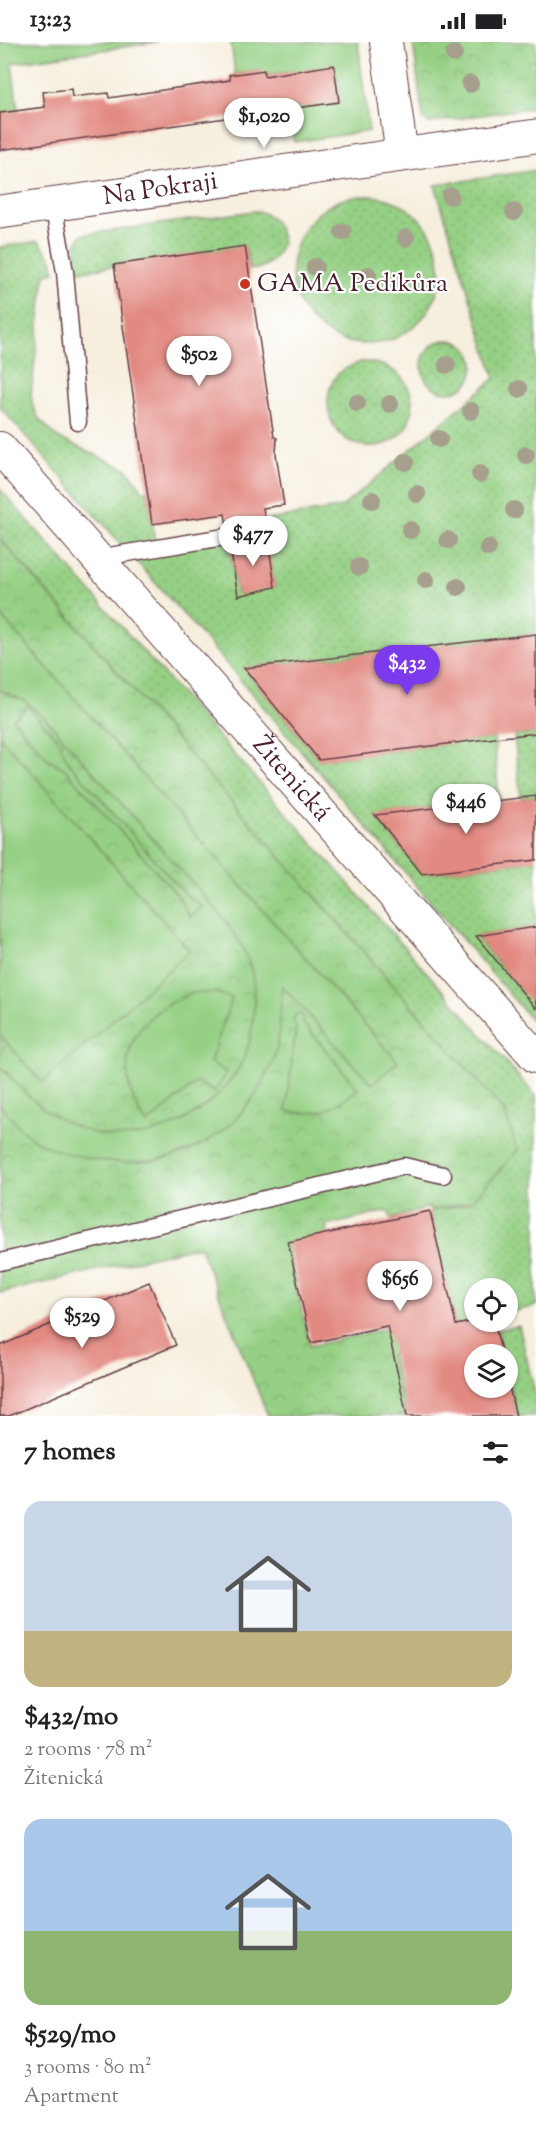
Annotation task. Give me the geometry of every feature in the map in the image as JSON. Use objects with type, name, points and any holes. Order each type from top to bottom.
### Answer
[{"type":"street","points":[[386,42],[402,155]]},
{"type":"street","name":"Na Pokraji","points":[[0,212],[536,136]]},
{"type":"street","name":"Žitenická","points":[[0,448],[536,1057]]},
{"type":"lane","points":[[53,204],[65,272],[78,422]]},
{"type":"lane","points":[[97,558],[273,529]]},
{"type":"lane","points":[[0,1262],[404,1166],[443,1175]]},
{"type":"green space","points":[[0,42],[158,42],[12,63],[18,111],[0,113]]},
{"type":"green space","points":[[231,42],[358,42],[369,131],[294,142],[290,109],[339,101],[334,66],[264,75],[262,70],[235,74]]},
{"type":"green space","points":[[413,42],[536,42],[536,107],[429,123],[423,119]]},
{"type":"green space","points":[[536,170],[536,634],[244,668],[319,760],[494,738],[499,800],[375,815],[422,874],[536,860],[536,927],[476,936],[521,991],[536,990],[536,1025],[206,640],[0,407],[0,247],[39,241],[52,259],[55,272],[45,274],[31,395],[33,407],[39,419],[58,438],[127,469],[143,491],[147,491],[155,540],[342,507],[495,378],[435,185]],"holes":[[[267,542],[275,587],[237,593],[230,548]]]},
{"type":"green space","points":[[366,196],[394,201],[419,217],[435,242],[440,270],[435,298],[419,323],[394,339],[366,344],[338,339],[313,323],[297,298],[292,270],[297,242],[313,217],[338,201]]},
{"type":"green space","points":[[254,211],[265,214],[273,220],[282,240],[279,252],[272,261],[262,267],[250,270],[245,246],[74,272],[76,245],[81,235]]},
{"type":"green space","points":[[443,340],[453,340],[463,344],[470,351],[474,366],[470,381],[463,388],[453,392],[443,392],[433,388],[426,381],[422,371],[422,361],[426,351],[433,344]]},
{"type":"green space","points":[[361,362],[385,366],[394,371],[408,387],[411,397],[412,408],[404,430],[388,443],[379,446],[358,445],[348,441],[335,428],[329,413],[328,398],[337,375]]},
{"type":"green space","points":[[0,489],[536,1096],[536,1306],[518,1310],[518,1278],[464,1278],[464,1323],[456,1325],[430,1211],[464,1204],[505,1112],[0,539]]},
{"type":"green space","points":[[0,539],[505,1112],[517,1151],[472,1201],[430,1211],[430,1207],[391,1219],[388,1211],[326,1226],[327,1234],[286,1244],[310,1346],[412,1323],[415,1348],[391,1354],[406,1416],[268,1416],[199,1246],[0,1293]]},
{"type":"green space","points":[[0,615],[398,1062],[372,1084],[282,986],[279,1035],[275,1054],[258,1090],[240,1114],[220,1132],[198,1146],[173,1156],[146,1161],[117,1162],[87,1158],[56,1150],[34,1140],[0,1105],[0,1066],[41,1107],[79,1128],[116,1137],[160,1130],[201,1109],[233,1077],[247,1049],[254,1002],[253,979],[245,953],[237,937],[214,907],[45,718],[24,701],[0,690]]},
{"type":"green space","points":[[28,706],[62,744],[60,746],[70,764],[183,892],[202,907],[190,917],[179,897],[65,769],[47,758],[13,719]]},
{"type":"green space","points":[[536,733],[536,796],[521,798],[514,736]]},
{"type":"green space","points":[[0,737],[190,951],[42,1083],[0,1035]]},
{"type":"green space","points":[[193,993],[216,993],[232,998],[210,1062],[227,1073],[214,1092],[197,1082],[147,1124],[135,1103],[129,1083],[128,1063],[131,1045],[140,1029],[153,1014],[171,1002]]},
{"type":"green space","points":[[296,1014],[301,1014],[304,1018],[303,1023],[358,1089],[341,1102],[325,1110],[307,1113],[286,1111],[296,1027],[293,1019]]},
{"type":"green space","points":[[518,1326],[536,1398],[536,1416],[517,1416],[513,1398],[518,1398],[518,1344],[500,1344],[498,1332],[518,1332]]},
{"type":"building","points":[[334,65],[339,102],[0,150],[0,113],[45,107],[43,92],[71,89],[72,97],[108,93],[109,98],[230,80],[229,75],[264,70],[264,76]]},
{"type":"building","points":[[245,246],[274,437],[277,438],[276,454],[284,505],[263,508],[265,520],[227,526],[225,514],[152,524],[114,265]]},
{"type":"building","points":[[268,540],[275,587],[238,596],[230,547]]},
{"type":"building","points":[[536,634],[536,733],[319,760],[244,668]]},
{"type":"building","points":[[536,796],[536,860],[422,874],[375,815]]},
{"type":"building","points":[[536,927],[536,1009],[476,936]]},
{"type":"building","points":[[430,1211],[456,1325],[464,1323],[464,1332],[496,1332],[500,1344],[464,1344],[464,1398],[512,1398],[516,1416],[407,1416],[387,1326],[311,1343],[288,1242]]},
{"type":"building","points":[[149,1282],[176,1345],[9,1416],[0,1416],[0,1346]]},
{"type":"place","name":"GAMA Pedikůra","points":[[245,284]]}]
